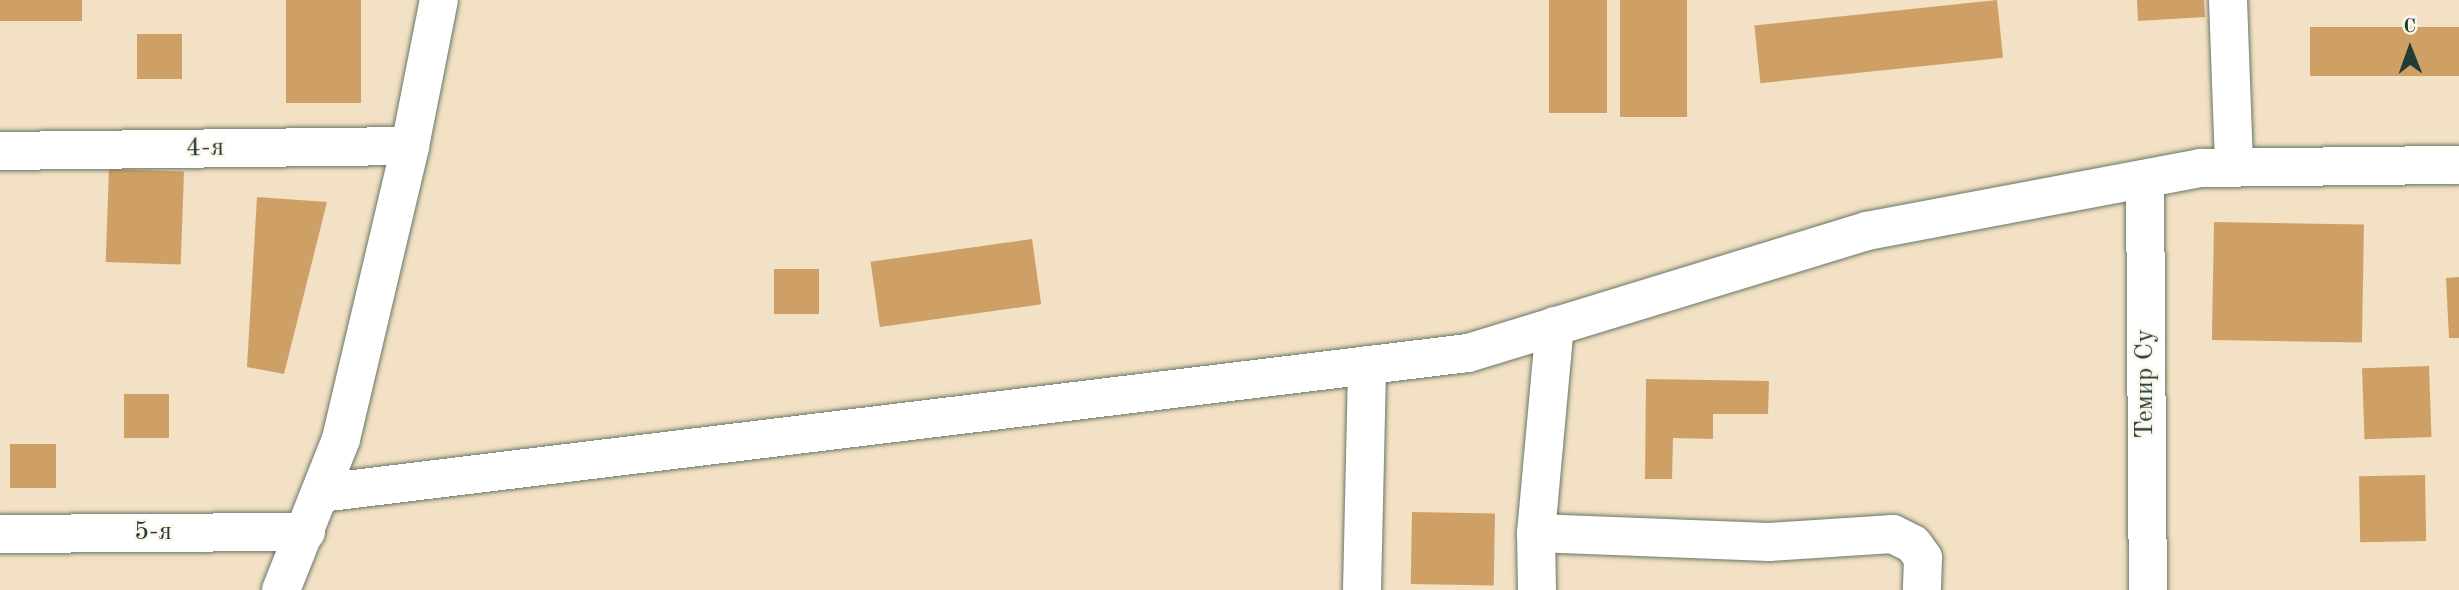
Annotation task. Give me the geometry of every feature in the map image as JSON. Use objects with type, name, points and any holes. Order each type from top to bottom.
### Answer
[{"type":"street","points":[[285,587],[341,439],[410,146],[439,0]]},
{"type":"street","points":[[2228,0],[2234,167]]},
{"type":"street","name":"4-я","points":[[0,151],[410,146]]},
{"type":"street","points":[[321,493],[1468,353],[1867,231],[2201,168],[2459,165]]},
{"type":"street","name":"Темир Су","points":[[2144,178],[2148,590]]},
{"type":"street","points":[[1537,590],[1536,533],[1555,326]]},
{"type":"street","points":[[1362,590],[1367,365]]},
{"type":"street","name":"5-я","points":[[0,534],[306,532]]},
{"type":"street","points":[[1536,533],[1769,542],[1893,534],[1913,544],[1923,558],[1922,590]]},
{"type":"building","points":[[0,0],[82,0],[82,21],[0,21]]},
{"type":"building","points":[[286,0],[361,0],[361,103],[286,103]]},
{"type":"building","points":[[1549,0],[1607,0],[1607,113],[1549,113]]},
{"type":"building","points":[[1620,0],[1687,0],[1687,117],[1620,117]]},
{"type":"building","points":[[1997,0],[2003,58],[1760,83],[1754,26]]},
{"type":"building","points":[[2137,0],[2204,0],[2205,17],[2138,21]]},
{"type":"building","points":[[2310,27],[2459,27],[2459,76],[2310,76]]},
{"type":"building","points":[[137,34],[182,34],[182,79],[137,79]]},
{"type":"building","points":[[109,169],[184,172],[181,265],[106,262]]},
{"type":"building","points":[[257,197],[327,202],[284,374],[247,367]]},
{"type":"building","points":[[2214,222],[2364,225],[2362,343],[2212,340]]},
{"type":"building","points":[[1032,239],[1041,304],[880,327],[871,262]]},
{"type":"building","points":[[774,269],[819,269],[819,314],[774,314]]},
{"type":"building","points":[[2459,277],[2459,338],[2449,338],[2446,278]]},
{"type":"building","points":[[2429,366],[2431,437],[2365,439],[2362,368]]},
{"type":"building","points":[[1646,379],[1769,381],[1768,414],[1713,414],[1713,439],[1673,438],[1672,479],[1645,479]]},
{"type":"building","points":[[124,394],[169,394],[169,438],[124,438]]},
{"type":"building","points":[[10,444],[56,444],[56,488],[10,488]]},
{"type":"building","points":[[2425,475],[2426,541],[2360,542],[2359,476]]},
{"type":"building","points":[[1412,512],[1495,513],[1494,585],[1411,584]]}]
